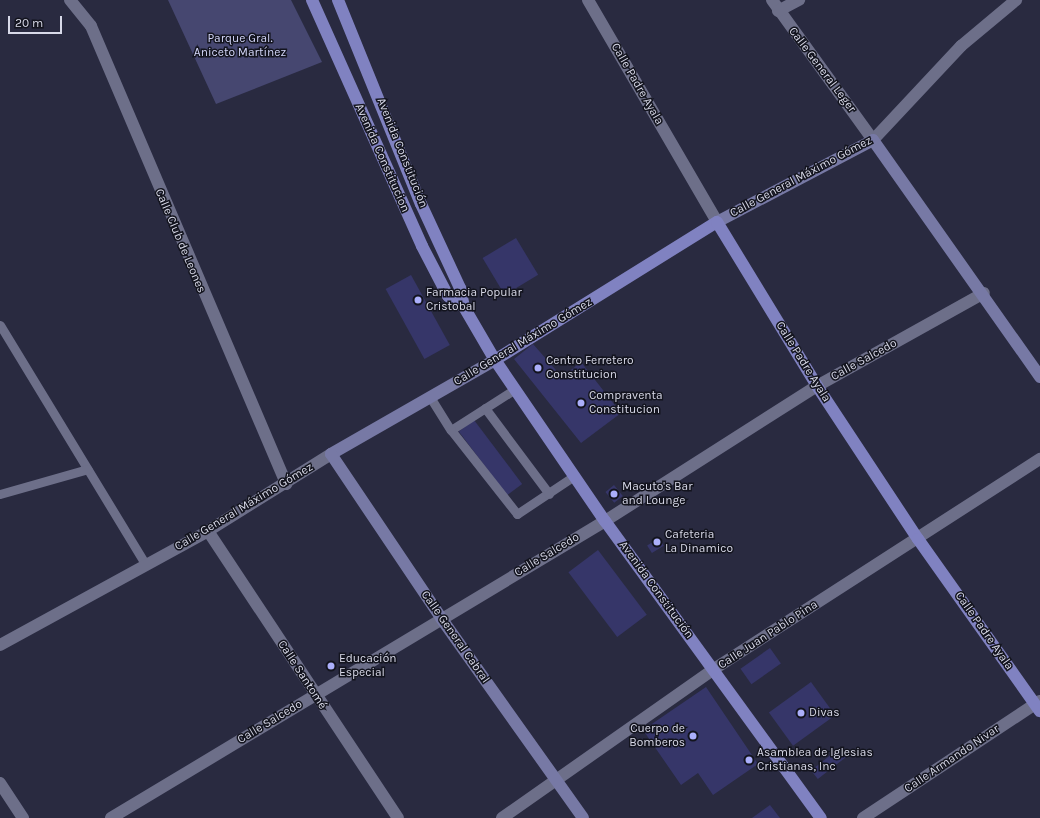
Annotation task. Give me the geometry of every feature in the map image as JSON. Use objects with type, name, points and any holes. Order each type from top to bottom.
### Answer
[{"type":"main road","name":"Avenida Constitucion","points":[[312,0],[422,246],[448,296],[464,307]]},
{"type":"main road","name":"Avenida Constitución","points":[[338,0],[422,204],[460,288],[464,307],[495,360],[605,521],[821,818]]},
{"type":"main road","name":"Calle General Máximo Gómez","points":[[495,360],[717,222]]},
{"type":"main road","name":"Calle Padre Ayala","points":[[717,222],[817,386],[918,539],[1038,705]]},
{"type":"street","name":"Calle Club de Leones","points":[[70,0],[91,26],[286,484]]},
{"type":"street","name":"Calle Padre Ayala","points":[[588,0],[717,222]]},
{"type":"street","name":"Calle General Leger","points":[[772,0],[778,11],[873,140]]},
{"type":"street","points":[[778,11],[799,0]]},
{"type":"street","name":"Calle General Máximo Gómez","points":[[717,222],[873,140],[961,46],[1016,0]]},
{"type":"street","points":[[873,140],[984,293],[1040,377]]},
{"type":"street","name":"Calle Salcedo","points":[[111,818],[441,618],[605,521],[817,386],[984,293]]},
{"type":"street","name":"Calle General Máximo Gómez","points":[[0,645],[208,531],[286,484],[331,454],[495,360]]},
{"type":"street","name":"Calle General Cabral","points":[[331,454],[441,618],[558,780],[583,818]]},
{"type":"street","name":"Calle Juan Pablo Pina","points":[[502,818],[714,670],[1040,459]]},
{"type":"street","name":"Calle Santomé","points":[[208,531],[398,818]]},
{"type":"street","name":"Calle Armando Nivar","points":[[864,818],[1038,705]]},
{"type":"street","points":[[0,783],[22,818]]},
{"type":"lane","points":[[0,325],[146,565]]},
{"type":"lane","points":[[451,430],[514,388]]},
{"type":"lane","points":[[430,397],[451,430],[513,513],[521,514],[574,476]]},
{"type":"lane","points":[[485,408],[549,494]]},
{"type":"lane","points":[[0,494],[88,469]]},
{"type":"green space","name":"Parque Gral. Aniceto Martínez","points":[[168,0],[291,0],[322,62],[216,104]]},
{"type":"building","points":[[516,238],[538,275],[505,295],[483,258]]},
{"type":"building","points":[[411,275],[450,345],[424,359],[386,289]]},
{"type":"building","name":"Compraventa Constitucion","points":[[533,344],[562,377],[581,362],[621,413],[581,443],[514,359]]},
{"type":"building","points":[[474,420],[522,484],[507,495],[459,431]]},
{"type":"building","name":"Macuto's Bar and Lounge","points":[[614,485],[623,496],[614,503],[605,492]]},
{"type":"building","name":"Cafeteria La Dinamico","points":[[659,538],[664,546],[652,553],[647,545]]},
{"type":"building","points":[[598,550],[647,615],[617,637],[568,572]]},
{"type":"building","points":[[770,648],[781,664],[751,684],[741,669]]},
{"type":"building","name":"Divas","points":[[811,682],[835,715],[793,746],[769,713]]},
{"type":"building","name":"Cuerpo de Bomberos","points":[[706,687],[758,764],[713,795],[698,773],[681,785],[643,730]]},
{"type":"building","points":[[841,747],[848,756],[818,779],[811,770]]},
{"type":"building","points":[[770,805],[780,818],[752,818]]},
{"type":"place","name":"Farmacia Popular Cristobal","points":[[418,300]]},
{"type":"place","name":"Centro Ferretero Constitucion","points":[[538,368]]},
{"type":"place","name":"Compraventa Constitucion","points":[[581,403]]},
{"type":"place","name":"Macuto's Bar and Lounge","points":[[614,494]]},
{"type":"place","name":"Cafeteria La Dinamico","points":[[657,542]]},
{"type":"place","name":"Educación Especial","points":[[331,666]]},
{"type":"place","name":"Divas","points":[[801,713]]},
{"type":"place","name":"Cuerpo de Bomberos","points":[[693,736]]},
{"type":"place","name":"Asamblea de Iglesias Cristianas, Inc","points":[[749,760]]}]
